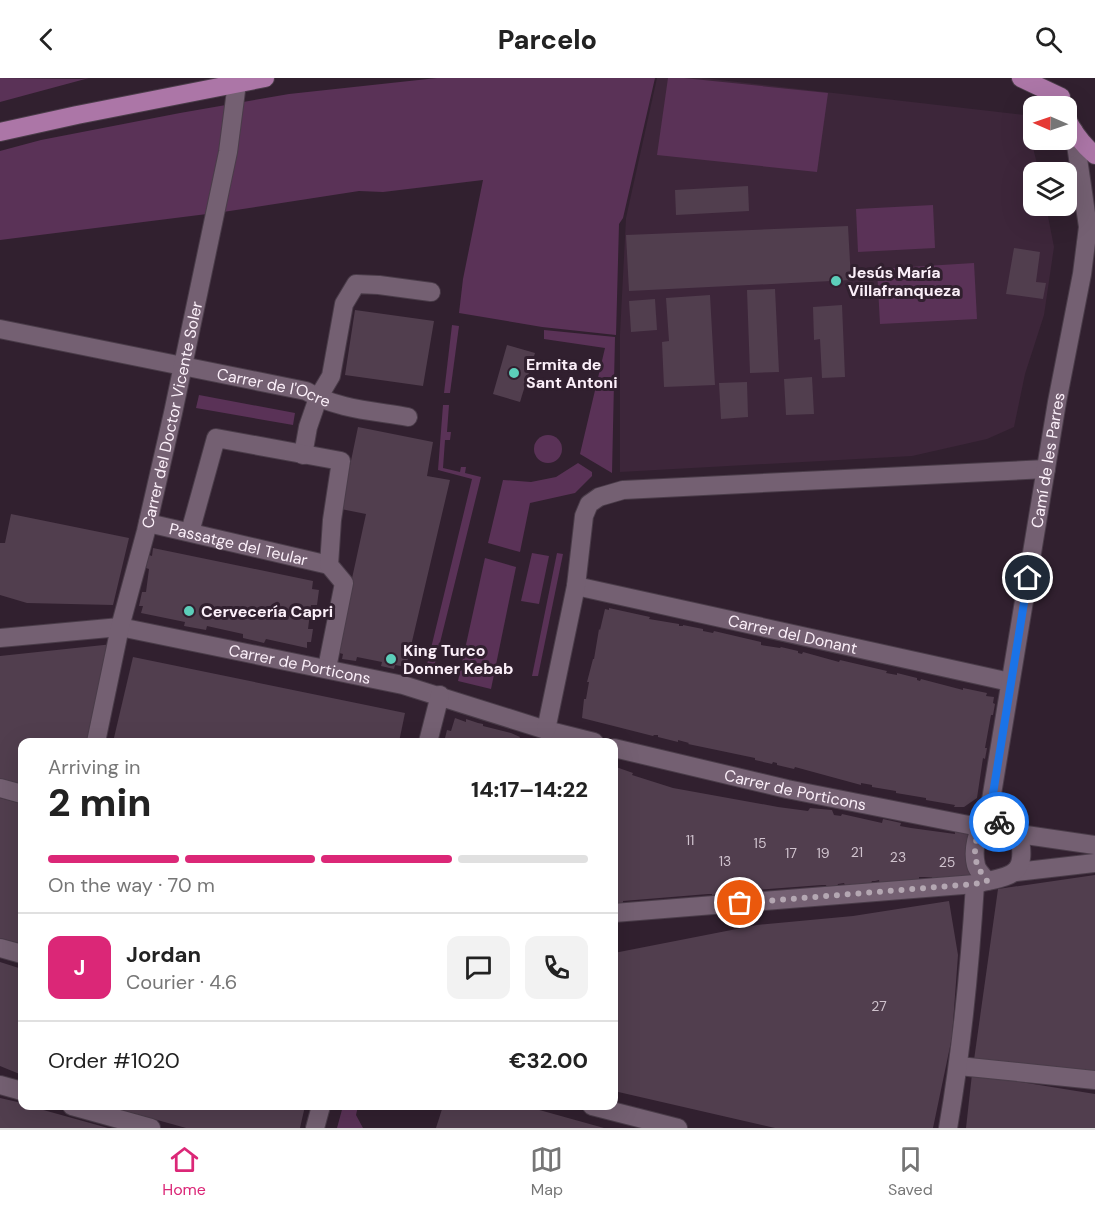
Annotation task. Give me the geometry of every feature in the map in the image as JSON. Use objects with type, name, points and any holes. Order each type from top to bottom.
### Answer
[{"type":"main road","points":[[0,132],[265,78]]},
{"type":"main road","points":[[1021,78],[1052,96]]},
{"type":"main road","points":[[1060,78],[1062,96]]},
{"type":"main road","points":[[1077,134],[1095,155]]},
{"type":"street","name":"Carrer del Doctor Vicente Soler","points":[[97,738],[120,627],[148,523],[182,367],[228,152],[237,83]]},
{"type":"street","name":"Camí de les Parres","points":[[979,827],[987,816],[992,800],[1057,402],[1091,222],[1076,150]]},
{"type":"street","points":[[303,455],[308,427],[318,398],[331,376],[344,304],[356,284],[431,292]]},
{"type":"street","name":"Carrer de l'Ocre","points":[[0,329],[306,391],[318,398],[351,407],[408,417]]},
{"type":"street","points":[[190,532],[216,438],[340,462],[329,565],[344,583],[327,668]]},
{"type":"street","points":[[546,730],[576,586],[584,516],[589,504],[599,496],[623,490],[1047,469]]},
{"type":"street","name":"Passatge del Teular","points":[[148,523],[329,565]]},
{"type":"street","name":"Carrer del Donant","points":[[576,586],[1011,682]]},
{"type":"street","name":"Carrer de Porticons","points":[[0,638],[120,627],[327,668],[440,695],[546,730],[578,738]]},
{"type":"street","points":[[429,738],[440,695]]},
{"type":"street","name":"Carrer de Porticons","points":[[618,749],[787,789],[979,827]]},
{"type":"street","points":[[0,788],[18,793]]},
{"type":"street","name":"Camí de les Parres","points":[[992,800],[994,813],[1000,822]]},
{"type":"street","points":[[948,1128],[959,1066],[981,882],[976,866],[975,843],[979,827],[989,821],[1000,822],[1019,834],[1095,844]]},
{"type":"street","points":[[1016,872],[1021,861],[1022,848],[1019,834]]},
{"type":"street","points":[[618,913],[981,882],[1010,876],[1016,872],[1095,862]]},
{"type":"street","points":[[0,948],[18,953]]},
{"type":"street","points":[[959,1066],[1095,1080]]},
{"type":"street","points":[[0,1085],[18,1090]]},
{"type":"street","points":[[86,1110],[151,1128]]},
{"type":"street","points":[[315,1128],[320,1110]]},
{"type":"street","points":[[608,1110],[678,1128]]},
{"type":"shaded area","points":[[0,78],[81,79],[89,78],[0,102]]},
{"type":"shaded area","points":[[437,78],[655,78],[623,218],[619,224],[616,335],[542,327],[459,313],[463,279],[483,180],[383,192],[359,191],[223,212],[0,240],[0,151],[41,140],[289,94]]},
{"type":"shaded area","name":"Jesús María Villafranqueza","points":[[657,78],[702,78],[1023,115],[1023,150],[1034,150],[1037,162],[1023,162],[1023,216],[1048,216],[1054,247],[1044,315],[1025,374],[1014,427],[987,439],[912,456],[620,472],[620,334],[626,218]]},
{"type":"shaded area","points":[[668,78],[828,93],[817,172],[657,155]]},
{"type":"shaded area","points":[[933,205],[935,248],[858,252],[856,209]]},
{"type":"shaded area","points":[[974,263],[977,319],[880,324],[877,269]]},
{"type":"shaded area","points":[[452,325],[459,326],[450,393],[444,393]]},
{"type":"shaded area","points":[[544,330],[615,337],[612,473],[580,454],[605,348],[544,339]]},
{"type":"shaded area","points":[[199,395],[295,413],[293,425],[196,408]]},
{"type":"shaded area","points":[[443,405],[449,405],[447,432],[451,432],[450,440],[445,440],[443,468],[460,472],[461,467],[466,467],[465,473],[481,477],[432,675],[425,673],[472,479],[438,470]]},
{"type":"shaded area","points":[[548,435],[558,439],[562,449],[558,459],[548,463],[538,459],[534,449],[538,439]]},
{"type":"shaded area","points":[[578,463],[592,472],[592,476],[575,493],[530,503],[520,552],[488,543],[503,480],[531,482],[556,477]]},
{"type":"shaded area","points":[[532,553],[549,556],[539,604],[521,601]]},
{"type":"shaded area","points":[[557,553],[563,554],[538,676],[532,676]]},
{"type":"shaded area","points":[[485,558],[516,567],[491,689],[458,681]]},
{"type":"shaded area","points":[[342,1110],[357,1110],[356,1115],[363,1128],[337,1128]]},
{"type":"building","points":[[748,186],[749,211],[676,215],[675,190]]},
{"type":"building","points":[[848,226],[851,280],[629,291],[626,235]]},
{"type":"building","points":[[1014,248],[1040,252],[1036,282],[1046,283],[1043,299],[1006,294]]},
{"type":"building","points":[[775,289],[779,372],[750,373],[747,290]]},
{"type":"building","points":[[710,295],[715,385],[664,387],[662,342],[669,341],[666,298]]},
{"type":"building","points":[[655,299],[657,330],[631,332],[629,301]]},
{"type":"building","points":[[842,305],[845,377],[822,378],[820,339],[814,340],[813,307]]},
{"type":"building","points":[[355,310],[434,321],[423,386],[345,375]]},
{"type":"building","name":"Ermita de Sant Antoni","points":[[507,345],[535,353],[520,402],[493,394]]},
{"type":"building","points":[[812,377],[814,414],[786,415],[784,379]]},
{"type":"building","points":[[747,382],[748,417],[721,419],[719,383]]},
{"type":"building","points":[[358,427],[433,442],[427,476],[450,480],[406,667],[395,665],[394,669],[381,666],[382,662],[357,657],[356,661],[342,659],[343,654],[336,652],[366,514],[341,509]]},
{"type":"building","points":[[11,514],[129,538],[113,605],[27,603],[0,595],[0,543],[5,543]]},
{"type":"building","points":[[153,548],[313,581],[312,589],[319,590],[317,605],[311,605],[308,629],[313,629],[311,642],[307,642],[307,648],[266,639],[264,643],[243,638],[243,634],[207,626],[206,630],[184,626],[185,622],[141,613],[143,606],[139,606],[142,592],[146,592],[149,569],[146,568]]},
{"type":"building","points":[[609,608],[650,617],[649,619],[679,624],[679,626],[761,642],[761,645],[781,647],[839,662],[840,660],[887,671],[886,673],[897,675],[897,673],[917,678],[920,681],[921,679],[963,690],[963,688],[987,693],[986,696],[994,697],[993,703],[995,704],[993,715],[991,715],[977,798],[964,807],[954,807],[955,805],[896,793],[896,791],[872,787],[872,785],[861,783],[861,785],[795,767],[794,769],[773,762],[772,764],[755,760],[755,758],[582,718],[589,682],[587,682],[599,629],[605,609],[609,610]]},
{"type":"building","points":[[113,644],[92,738],[18,738],[18,787],[0,782],[0,656]]},
{"type":"building","points":[[133,657],[405,713],[400,738],[114,738]]},
{"type":"building","points":[[455,718],[466,722],[466,719],[520,737],[445,738],[447,730],[451,731]]},
{"type":"building","points":[[618,768],[633,773],[632,775],[673,788],[778,807],[808,811],[810,808],[832,810],[834,815],[841,816],[842,814],[882,823],[883,819],[911,828],[971,834],[972,874],[970,877],[933,880],[932,877],[919,877],[919,882],[880,885],[879,880],[871,883],[845,885],[844,883],[838,884],[837,887],[827,888],[826,885],[822,885],[742,891],[742,893],[731,894],[623,901],[623,904],[618,905]]},
{"type":"building","points":[[0,798],[18,803],[18,943],[0,938]]},
{"type":"building","points":[[1095,875],[1095,1073],[974,1060],[998,889]]},
{"type":"building","points":[[949,901],[958,955],[952,1037],[933,1128],[775,1128],[618,1092],[618,952],[757,925],[853,916]]},
{"type":"building","points":[[0,962],[18,968],[18,1073],[0,1066]]},
{"type":"building","points":[[972,1074],[1095,1094],[1095,1128],[966,1128]]},
{"type":"building","points":[[0,1098],[18,1102],[18,1110],[43,1110],[108,1128],[0,1128]]},
{"type":"building","points":[[121,1110],[304,1110],[300,1128],[186,1128]]},
{"type":"building","points":[[442,1110],[539,1110],[604,1128],[436,1128]]},
{"type":"way so far","points":[[740,903],[975,884],[987,881],[976,866],[975,843],[979,827],[989,821],[999,822]]},
{"type":"place","name":"Jesús María Villafranqueza","points":[[836,281]]},
{"type":"place","name":"Ermita de Sant Antoni","points":[[514,373]]},
{"type":"place","name":"Cervecería Capri","points":[[189,611]]},
{"type":"place","name":"King Turco Donner Kebab","points":[[391,659]]},
{"type":"route","points":[[999,822],[994,813],[992,800],[1028,578]]}]
